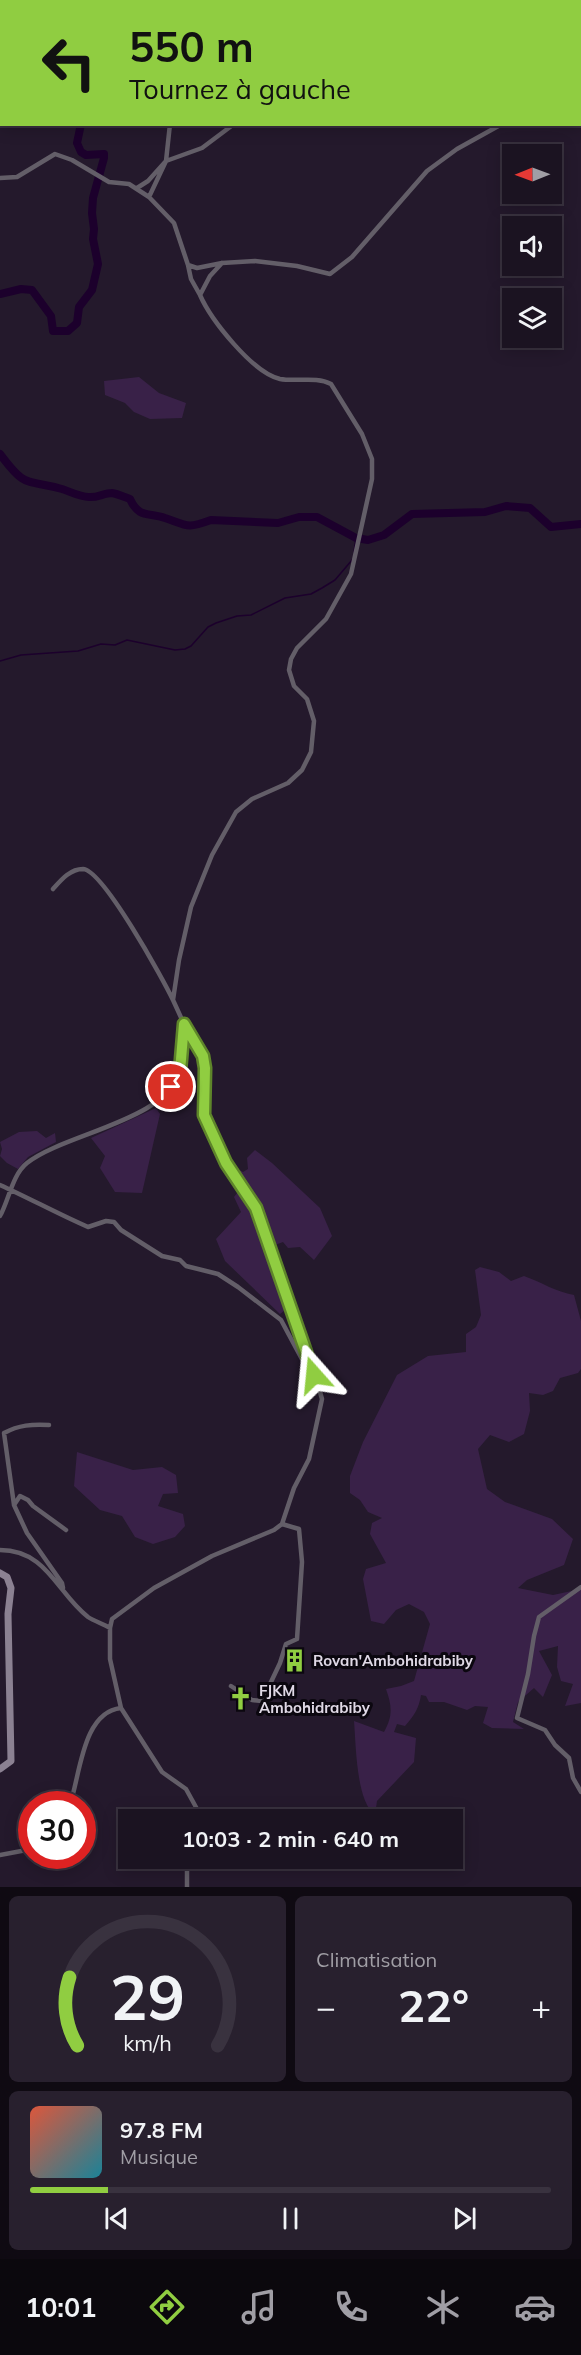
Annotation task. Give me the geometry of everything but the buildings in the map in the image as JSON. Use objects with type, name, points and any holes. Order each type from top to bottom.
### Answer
[{"type":"main road","points":[[0,1573],[7,1577],[11,1588],[8,1635],[11,1761],[0,1769]]},
{"type":"street","points":[[149,198],[166,161],[170,126]]},
{"type":"street","points":[[137,188],[148,181],[166,161],[202,148],[231,126]]},
{"type":"street","points":[[188,265],[197,268],[222,262],[272,262],[330,274],[352,257],[427,171],[457,149],[498,126]]},
{"type":"street","points":[[0,178],[17,177],[55,154],[72,160],[109,182],[129,184],[137,188],[174,223],[191,279],[213,319],[259,368],[279,378],[324,380],[331,384],[362,434],[372,459],[372,479],[351,574],[326,619],[297,648],[291,659],[289,670],[294,686],[307,699],[314,721],[311,752],[302,770],[288,783],[252,799],[236,812],[212,855],[190,907],[173,1000]]},
{"type":"street","points":[[200,295],[210,276],[222,262]]},
{"type":"street","points":[[53,889],[73,871],[85,869],[93,874],[128,921],[203,1056],[204,1115],[226,1163],[256,1208],[293,1317],[311,1361],[317,1388]]},
{"type":"street","points":[[0,1216],[7,1204],[11,1189],[25,1165],[54,1148],[114,1124],[162,1100],[180,1071],[184,1024]]},
{"type":"street","points":[[0,1185],[87,1227],[106,1221],[114,1222],[121,1230],[155,1252],[180,1260],[186,1266],[218,1274],[238,1287],[281,1320],[322,1399],[309,1459],[294,1488],[282,1524],[266,1534],[212,1556],[154,1588],[112,1619],[110,1659],[120,1708],[162,1772],[186,1789],[197,1809]]},
{"type":"street","points":[[49,1425],[16,1426],[4,1432],[14,1505],[27,1533],[62,1583],[63,1588]]},
{"type":"street","points":[[14,1505],[20,1496],[66,1530]]},
{"type":"street","points":[[231,1686],[252,1700],[262,1701],[280,1663],[285,1644],[297,1639],[302,1562],[299,1529],[282,1524]]},
{"type":"street","points":[[0,1550],[14,1550],[36,1561],[89,1618],[110,1628]]},
{"type":"street","points":[[581,1587],[539,1617],[517,1718],[545,1730],[569,1758],[573,1778],[581,1792]]},
{"type":"street","points":[[73,1791],[91,1730],[106,1713],[120,1708]]},
{"type":"street","points":[[0,1855],[18,1852]]},
{"type":"street","points":[[187,1869],[187,1887]]},
{"type":"shaded area","points":[[139,377],[159,393],[186,403],[182,418],[150,419],[134,412],[125,403],[105,395],[104,381]]},
{"type":"shaded area","points":[[156,1108],[160,1114],[142,1193],[115,1192],[100,1168],[105,1156],[91,1138]]},
{"type":"shaded area","points":[[37,1131],[46,1138],[55,1133],[56,1142],[28,1157],[18,1169],[0,1156],[2,1149],[0,1142],[19,1132]]},
{"type":"shaded area","points":[[255,1150],[320,1208],[332,1236],[314,1260],[300,1247],[288,1248],[283,1242],[275,1245],[284,1311],[280,1314],[225,1261],[216,1239],[241,1212],[234,1197],[241,1188],[236,1168],[243,1172],[248,1169],[247,1158]]},
{"type":"shaded area","points":[[480,1267],[499,1272],[511,1281],[524,1276],[574,1295],[581,1321],[581,1369],[578,1373],[560,1378],[553,1391],[543,1395],[529,1393],[530,1411],[524,1434],[509,1442],[490,1435],[478,1449],[487,1489],[505,1502],[552,1519],[573,1539],[564,1565],[527,1580],[518,1588],[553,1595],[581,1589],[581,1703],[565,1706],[573,1684],[561,1681],[557,1667],[558,1646],[539,1651],[552,1675],[543,1697],[534,1688],[518,1702],[513,1722],[524,1729],[492,1728],[483,1723],[488,1707],[475,1706],[467,1710],[444,1702],[429,1702],[426,1696],[421,1695],[411,1719],[405,1726],[397,1724],[394,1732],[416,1738],[414,1762],[377,1801],[376,1809],[370,1809],[361,1785],[354,1721],[384,1732],[391,1711],[386,1689],[414,1681],[430,1624],[424,1612],[409,1604],[396,1610],[384,1624],[371,1621],[363,1579],[366,1569],[386,1563],[370,1534],[372,1523],[382,1518],[368,1512],[360,1500],[350,1493],[350,1476],[363,1442],[397,1375],[428,1356],[466,1352],[466,1334],[476,1327],[481,1315],[475,1270]]},
{"type":"shaded area","points":[[77,1452],[133,1470],[162,1467],[176,1475],[178,1493],[163,1494],[158,1506],[183,1514],[185,1526],[175,1537],[153,1544],[135,1537],[122,1516],[100,1510],[74,1486]]},
{"type":"waterway","points":[[0,294],[21,289],[32,290],[51,316],[53,331],[68,331],[77,323],[79,307],[92,290],[98,264],[93,239],[92,213],[93,198],[104,158],[104,154],[86,155],[81,152],[77,143],[81,126]]},
{"type":"waterway","points":[[0,454],[15,473],[27,481],[86,497],[116,494],[130,499],[137,510],[145,514],[159,516],[183,525],[196,525],[211,520],[278,523],[299,517],[317,517],[356,538],[368,540],[384,535],[412,514],[485,512],[506,506],[530,508],[551,527],[581,524]]},
{"type":"waterway","points":[[354,552],[356,538]]},
{"type":"waterway","points":[[0,661],[21,655],[78,651],[101,644],[115,645],[127,640],[175,650],[185,649],[191,646],[208,627],[216,623],[237,616],[251,615],[285,598],[311,594],[335,580],[352,560]]},
{"type":"place","name":"Rovan'Ambohidrabiby","points":[[295,1660]]},
{"type":"place","name":"FJKM Ambohidrabiby","points":[[241,1699]]},
{"type":"route","points":[[171,1087],[180,1071],[184,1024],[203,1056],[204,1115],[226,1163],[256,1208],[314,1375]]}]
